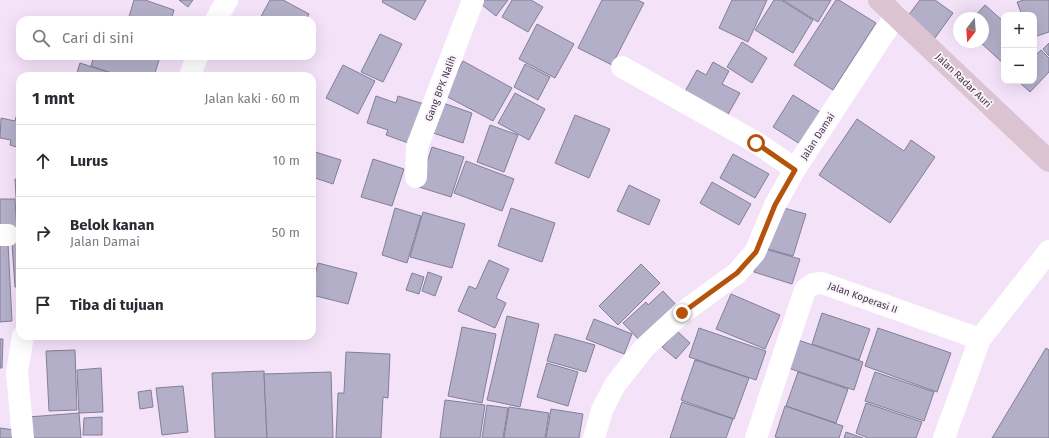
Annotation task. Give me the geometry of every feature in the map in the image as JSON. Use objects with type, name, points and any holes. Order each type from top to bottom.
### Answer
[{"type":"main road","name":"Jalan Radar Auri","points":[[879,0],[1049,161]]},
{"type":"street","points":[[218,16],[227,0]]},
{"type":"street","name":"Gang BPK Nalih","points":[[416,178],[417,147],[473,0]]},
{"type":"street","name":"Jalan Damai","points":[[594,438],[602,410],[615,384],[644,348],[682,313],[737,273],[756,252],[775,205],[795,170],[896,15]]},
{"type":"street","points":[[191,72],[196,60]]},
{"type":"street","points":[[622,67],[756,143],[795,170]]},
{"type":"street","points":[[944,438],[980,339],[1049,250]]},
{"type":"street","name":"Jalan Koperasi II","points":[[756,438],[805,290],[813,284],[822,283],[980,339]]},
{"type":"street","points":[[22,340],[17,372],[23,438]]},
{"type":"building","points":[[134,0],[145,0],[174,10],[172,16],[129,16]]},
{"type":"building","points":[[179,0],[193,0],[188,7]]},
{"type":"building","points":[[270,0],[283,0],[309,14],[308,16],[261,16]]},
{"type":"building","points":[[383,0],[426,0],[415,20],[382,2]]},
{"type":"building","points":[[476,0],[508,0],[496,16]]},
{"type":"building","points":[[512,0],[531,0],[543,7],[528,32],[502,17]]},
{"type":"building","points":[[602,0],[637,0],[644,3],[612,65],[578,48]]},
{"type":"building","points":[[732,0],[767,0],[748,42],[719,28]]},
{"type":"building","points":[[774,0],[781,0],[813,20],[793,53],[755,30]]},
{"type":"building","points":[[783,0],[831,0],[818,22]]},
{"type":"building","points":[[836,0],[839,0],[876,23],[833,90],[794,65]]},
{"type":"building","points":[[920,0],[935,0],[953,13],[935,38],[907,17]]},
{"type":"building","points":[[1024,0],[1049,0],[1049,32],[1037,36],[1037,12],[1021,12],[1017,2]]},
{"type":"building","points":[[985,5],[1001,19],[1001,61],[987,48],[989,48],[989,12],[979,12]]},
{"type":"building","points":[[537,24],[574,44],[555,78],[519,59]]},
{"type":"building","points":[[380,34],[402,44],[383,82],[361,72]]},
{"type":"building","points":[[742,42],[767,58],[752,83],[727,67]]},
{"type":"building","points":[[1049,43],[1049,56],[1043,49]]},
{"type":"building","points":[[1041,50],[1049,58],[1049,72],[1030,92],[1021,84],[1037,84],[1037,54]]},
{"type":"building","points":[[93,60],[159,60],[155,72],[108,72],[91,66]]},
{"type":"building","points":[[463,61],[512,88],[493,121],[444,95]]},
{"type":"building","points":[[713,62],[729,71],[722,84],[740,93],[726,118],[683,95],[697,70],[706,75]]},
{"type":"building","points":[[80,63],[108,72],[77,72]]},
{"type":"building","points":[[525,64],[550,77],[538,100],[514,87]]},
{"type":"building","points":[[343,65],[375,81],[358,114],[326,98]]},
{"type":"building","points":[[515,93],[545,109],[529,140],[498,123]]},
{"type":"building","points":[[793,95],[820,112],[800,144],[773,127]]},
{"type":"building","points":[[376,96],[396,103],[398,96],[424,104],[411,144],[386,135],[388,130],[367,123]]},
{"type":"building","points":[[443,103],[472,113],[463,143],[433,133]]},
{"type":"building","points":[[575,115],[610,129],[589,178],[555,163]]},
{"type":"building","points":[[16,117],[16,147],[10,145],[11,140],[0,138],[1,118],[15,121]]},
{"type":"building","points":[[857,119],[904,151],[911,140],[935,157],[890,223],[819,175]]},
{"type":"building","points":[[490,125],[518,135],[504,172],[477,162]]},
{"type":"building","points":[[432,147],[464,157],[451,197],[419,187]]},
{"type":"building","points":[[316,152],[341,160],[333,184],[316,178]]},
{"type":"building","points":[[733,154],[769,174],[755,198],[720,178]]},
{"type":"building","points":[[373,159],[404,169],[392,206],[361,197]]},
{"type":"building","points":[[466,161],[514,179],[502,211],[454,193]]},
{"type":"building","points":[[712,182],[751,204],[739,225],[700,203]]},
{"type":"building","points":[[629,185],[660,200],[649,225],[617,211]]},
{"type":"building","points":[[0,199],[15,199],[16,232],[0,232]]},
{"type":"building","points":[[780,207],[806,214],[793,256],[768,249]]},
{"type":"building","points":[[395,208],[421,216],[407,263],[382,255]]},
{"type":"building","points":[[511,208],[555,223],[542,262],[498,246]]},
{"type":"building","points":[[423,212],[465,224],[452,268],[410,257]]},
{"type":"building","points":[[16,242],[16,287],[15,287],[12,243]]},
{"type":"building","points":[[0,243],[8,243],[12,321],[0,322]]},
{"type":"building","points":[[762,248],[800,259],[792,284],[754,272]]},
{"type":"building","points":[[489,260],[509,269],[496,298],[506,303],[495,328],[458,311],[469,286],[476,289]]},
{"type":"building","points":[[318,263],[357,273],[348,304],[316,296],[316,271]]},
{"type":"building","points":[[641,264],[660,283],[618,325],[599,306]]},
{"type":"building","points":[[428,272],[442,277],[435,296],[422,291]]},
{"type":"building","points":[[412,273],[424,277],[419,294],[406,290]]},
{"type":"building","points":[[663,291],[680,309],[643,344],[623,323],[646,302],[648,305]]},
{"type":"building","points":[[731,294],[780,315],[765,349],[716,329]]},
{"type":"building","points":[[822,313],[870,329],[859,360],[812,344]]},
{"type":"building","points":[[507,316],[539,324],[520,407],[487,400]]},
{"type":"building","points":[[594,319],[632,334],[624,354],[586,339]]},
{"type":"building","points":[[462,327],[496,334],[482,403],[448,396]]},
{"type":"building","points":[[699,328],[766,351],[756,380],[689,357]]},
{"type":"building","points":[[878,328],[951,353],[937,392],[865,366]]},
{"type":"building","points":[[677,331],[690,343],[676,359],[662,347]]},
{"type":"building","points":[[555,334],[595,345],[586,372],[547,361]]},
{"type":"building","points":[[0,339],[3,339],[2,368],[0,368]]},
{"type":"building","points":[[798,340],[863,362],[854,390],[788,368]]},
{"type":"building","points":[[1046,348],[1049,350],[1049,438],[992,438]]},
{"type":"building","points":[[75,350],[77,410],[49,411],[46,351]]},
{"type":"building","points":[[346,352],[390,354],[388,398],[383,397],[381,438],[336,438],[338,393],[344,393]]},
{"type":"building","points":[[695,360],[749,378],[734,419],[681,400]]},
{"type":"building","points":[[547,363],[578,372],[568,406],[537,397]]},
{"type":"building","points":[[101,368],[103,412],[79,413],[77,370]]},
{"type":"building","points":[[264,371],[267,438],[215,438],[212,373]]},
{"type":"building","points":[[331,372],[333,438],[267,438],[264,374]]},
{"type":"building","points":[[798,372],[848,389],[836,423],[786,406]]},
{"type":"building","points":[[875,372],[934,392],[924,421],[865,401]]},
{"type":"building","points":[[183,386],[188,432],[162,435],[156,388]]},
{"type":"building","points":[[151,390],[153,407],[140,409],[138,392]]},
{"type":"building","points":[[445,400],[485,405],[480,438],[440,438]]},
{"type":"building","points":[[682,402],[733,419],[726,438],[670,438]]},
{"type":"building","points":[[866,403],[922,422],[916,438],[868,438],[856,433]]},
{"type":"building","points":[[487,405],[508,408],[503,438],[482,438]]},
{"type":"building","points":[[785,406],[843,426],[839,438],[775,437]]},
{"type":"building","points":[[509,407],[549,413],[545,438],[504,438]]},
{"type":"building","points":[[551,409],[583,414],[579,438],[546,438]]},
{"type":"building","points":[[79,413],[81,438],[29,438],[28,417]]},
{"type":"building","points":[[102,417],[102,435],[83,435],[84,418]]},
{"type":"building","points":[[0,428],[15,430],[14,438],[0,438]]},
{"type":"building","points":[[846,432],[863,438],[844,438]]},
{"type":"route","points":[[682,313],[737,273],[756,252],[775,205],[795,170],[756,143]]}]
